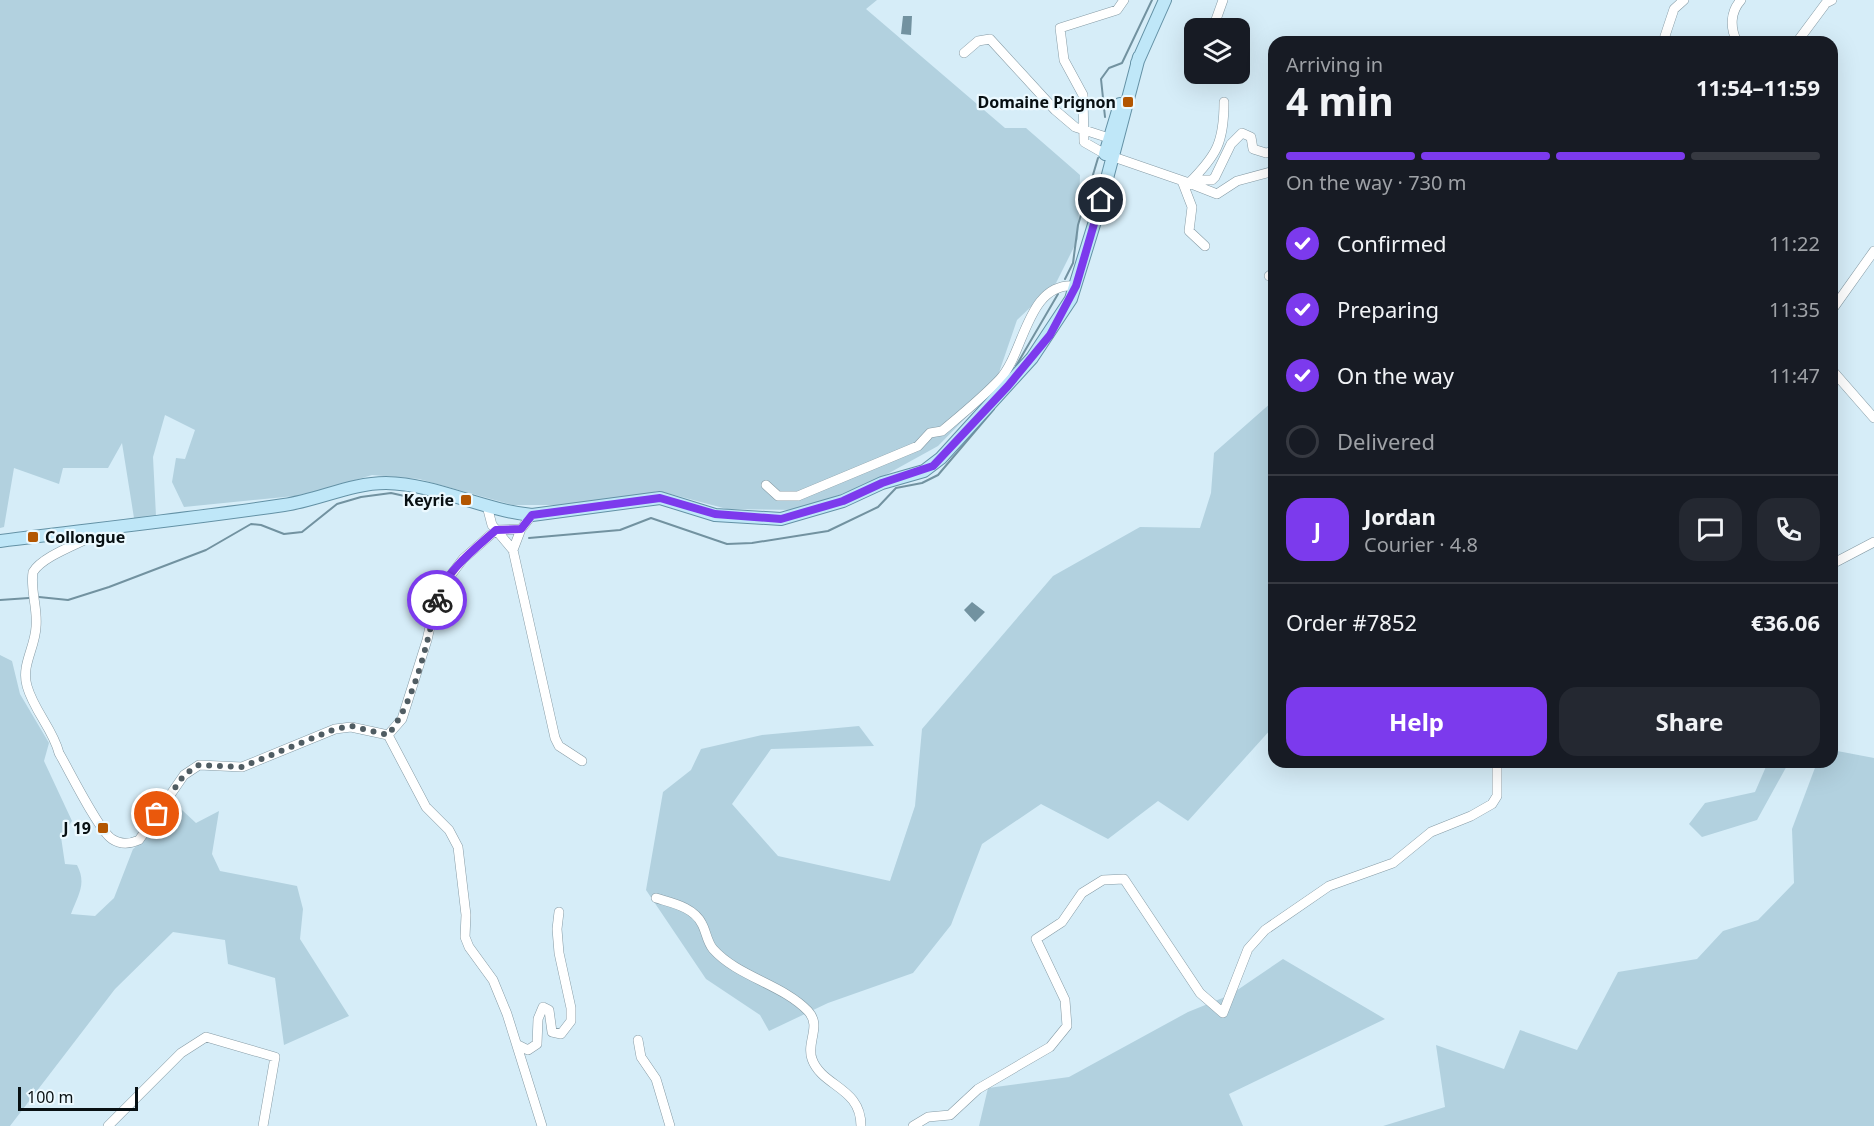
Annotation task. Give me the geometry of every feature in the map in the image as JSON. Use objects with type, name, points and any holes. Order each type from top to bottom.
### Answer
[{"type":"main road","points":[[1105,154],[1105,137],[1165,0]]},
{"type":"main road","points":[[0,541],[79,536],[108,526],[285,505],[375,483],[404,484],[487,506],[532,515],[660,498],[715,514],[765,520],[797,516],[933,466],[1004,382],[1050,335],[1076,286],[1087,249],[1105,154],[1139,57]]},
{"type":"street","points":[[1124,0],[1117,10],[1060,28],[1064,60],[1083,95],[1084,142],[1105,154],[1217,194],[1237,181],[1268,173]]},
{"type":"street","points":[[1217,18],[1223,0]]},
{"type":"street","points":[[1665,36],[1674,9],[1684,0]]},
{"type":"street","points":[[1736,36],[1732,21],[1734,7],[1741,0]]},
{"type":"street","points":[[1801,36],[1826,3],[1832,0]]},
{"type":"street","points":[[964,52],[978,41],[990,39],[1055,110],[1076,127],[1105,137]]},
{"type":"street","points":[[1188,182],[1212,162],[1224,126],[1224,102]]},
{"type":"street","points":[[1188,182],[1212,180],[1231,144],[1242,133],[1251,137],[1253,149],[1268,153]]},
{"type":"street","points":[[1188,182],[1192,207],[1189,231],[1205,246]]},
{"type":"street","points":[[1838,302],[1874,251]]},
{"type":"street","points":[[766,485],[778,496],[798,496],[918,446],[930,433],[942,431],[1004,382],[1024,336],[1025,325],[1036,307],[1049,294],[1066,285],[1076,286]]},
{"type":"street","points":[[1838,377],[1874,418]]},
{"type":"street","points":[[487,506],[496,530],[513,550],[539,658],[555,738],[559,746],[582,761]]},
{"type":"street","points":[[513,550],[521,529],[532,515]]},
{"type":"street","points":[[388,735],[402,719],[427,640],[438,592],[463,559],[496,530],[521,529]]},
{"type":"street","points":[[79,536],[67,550],[37,566],[33,572],[36,629],[25,670],[26,685],[56,740],[60,753],[101,825],[114,841],[123,844],[139,840],[184,775],[199,765],[242,767],[335,729],[351,726],[388,735],[426,807],[449,830],[458,847],[466,915],[465,937],[469,947],[493,980],[518,1045],[542,1126]]},
{"type":"street","points":[[1838,561],[1874,542]]},
{"type":"street","points":[[913,1126],[928,1118],[950,1115],[978,1089],[1050,1047],[1067,1026],[1065,1000],[1036,939],[1062,922],[1082,893],[1102,880],[1124,879],[1200,993],[1223,1013],[1248,949],[1265,930],[1329,886],[1393,863],[1431,832],[1471,816],[1492,804],[1497,796],[1497,768]]},
{"type":"street","points":[[656,898],[694,912],[702,923],[712,948],[736,967],[791,998],[807,1010],[813,1017],[815,1026],[810,1048],[814,1064],[851,1098],[858,1109],[861,1126]]},
{"type":"street","points":[[518,1045],[528,1050],[537,1044],[538,1020],[543,1007],[549,1010],[552,1032],[556,1035],[567,1029],[571,1021],[571,1008],[557,929],[560,912]]},
{"type":"street","points":[[108,1126],[181,1053],[206,1037],[275,1057],[262,1126]]},
{"type":"street","points":[[638,1040],[641,1057],[656,1079],[670,1126]]},
{"type":"shaded area","points":[[0,0],[877,0],[866,9],[1005,128],[1026,128],[1080,175],[1078,239],[1056,283],[1017,320],[993,390],[938,446],[871,483],[799,510],[727,509],[659,491],[586,505],[513,505],[419,479],[372,475],[305,495],[184,507],[172,482],[176,458],[185,459],[195,430],[165,415],[153,457],[156,516],[134,518],[122,443],[108,468],[63,468],[59,484],[14,468],[4,527],[0,528]]},
{"type":"shaded area","points":[[903,16],[912,16],[911,35],[901,34]]},
{"type":"shaded area","points":[[1268,405],[1268,733],[1188,821],[1158,801],[1108,839],[1041,804],[982,844],[951,925],[913,973],[828,1003],[769,1031],[760,1015],[706,979],[646,890],[663,792],[691,770],[701,749],[762,735],[859,726],[874,746],[771,749],[732,804],[778,856],[890,881],[915,806],[922,729],[1053,576],[1140,527],[1200,528],[1211,493],[1214,453]]},
{"type":"shaded area","points":[[972,602],[985,612],[975,622],[964,610]]},
{"type":"shaded area","points":[[0,655],[12,661],[20,694],[49,743],[44,761],[72,821],[61,837],[65,864],[77,865],[81,878],[80,889],[71,914],[95,916],[114,898],[133,849],[144,840],[169,798],[196,823],[219,811],[212,854],[220,871],[297,886],[303,909],[300,939],[349,1016],[284,1045],[275,978],[228,964],[225,940],[173,932],[115,989],[10,1126],[0,1126]]},
{"type":"shaded area","points":[[1838,751],[1874,758],[1874,1126],[1383,1126],[1445,1107],[1436,1045],[1504,1069],[1520,1030],[1577,1050],[1618,972],[1697,959],[1723,931],[1758,920],[1794,883],[1792,829],[1815,768],[1838,768]]},
{"type":"shaded area","points":[[1765,768],[1786,768],[1757,820],[1702,837],[1689,824],[1705,803],[1755,792]]},
{"type":"shaded area","points":[[1283,959],[1385,1019],[1229,1094],[1243,1126],[979,1126],[988,1088],[1069,1077],[1188,1012],[1230,995]]},
{"type":"waterway","points":[[1105,117],[1101,79],[1109,68],[1122,63],[1152,0]]},
{"type":"waterway","points":[[1065,279],[1073,263],[1078,225],[1098,158]]},
{"type":"waterway","points":[[1016,366],[1058,294]]},
{"type":"waterway","points":[[529,538],[620,530],[651,518],[727,544],[752,543],[828,531],[878,507],[896,488],[922,483],[938,475],[994,409]]},
{"type":"waterway","points":[[39,597],[68,600],[109,587],[206,550],[251,524],[261,525],[284,534],[302,532],[337,504],[361,497],[391,493],[436,503],[450,500]]},
{"type":"waterway","points":[[0,600],[29,598]]},
{"type":"way so far","points":[[157,814],[184,775],[199,765],[242,767],[335,729],[351,726],[378,735],[388,735],[402,719],[437,600]]},
{"type":"place","name":"Domaine Prignon","points":[[1128,102]]},
{"type":"place","name":"Keyrie","points":[[466,500]]},
{"type":"place","name":"Collongue","points":[[33,537]]},
{"type":"place","name":"J 19","points":[[103,828]]},
{"type":"route","points":[[437,600],[438,592],[463,559],[496,530],[521,529],[532,515],[660,498],[715,514],[765,520],[781,519],[843,501],[882,483],[924,471],[933,466],[1008,386],[1050,335],[1076,286],[1101,200]]}]
